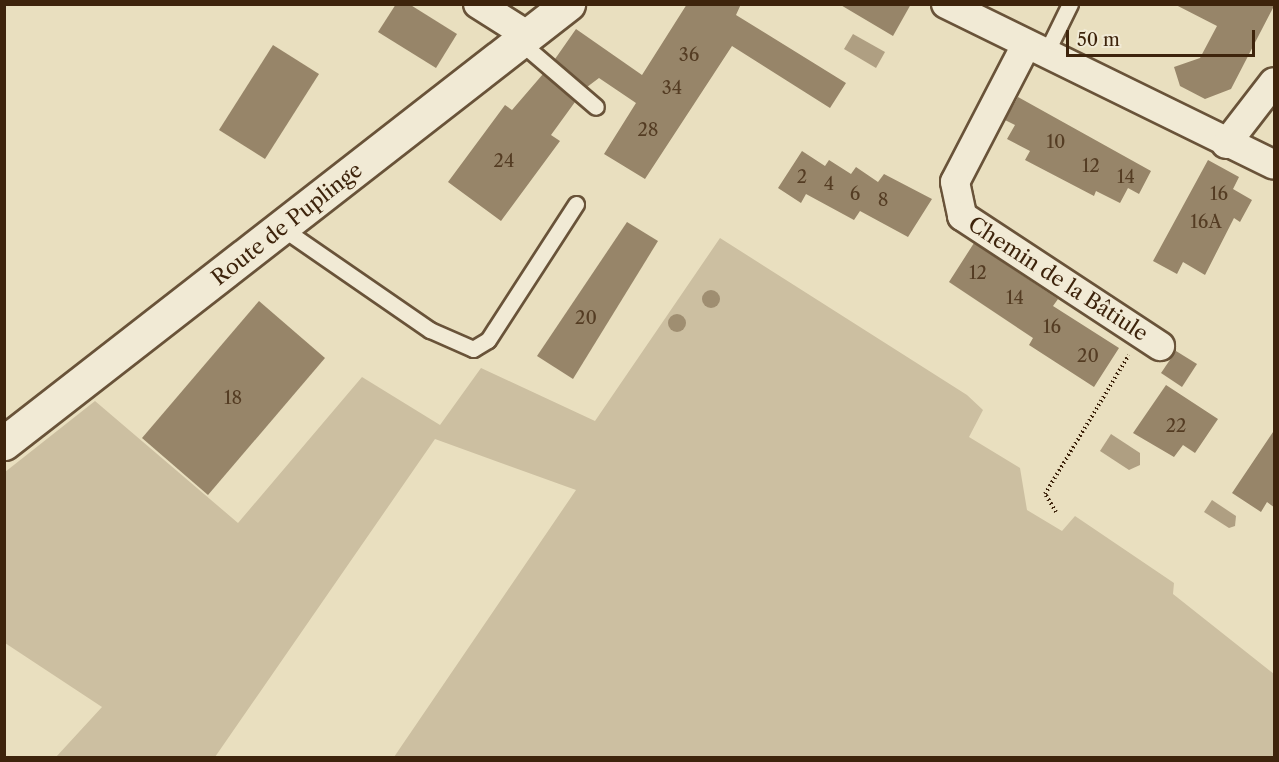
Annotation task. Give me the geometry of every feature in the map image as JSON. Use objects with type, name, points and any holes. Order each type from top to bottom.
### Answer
[{"type":"street","points":[[478,4],[523,38]]},
{"type":"street","name":"Route de Puplinge","points":[[4,443],[568,4]]},
{"type":"street","points":[[946,4],[1226,144],[1275,165]]},
{"type":"street","name":"Chemin de la Bâtiule","points":[[1035,50],[955,182],[962,216],[1151,340]]},
{"type":"street","points":[[1226,144],[1275,82]]},
{"type":"lane","points":[[1035,50],[1070,4]]},
{"type":"lane","points":[[523,38],[596,107]]},
{"type":"lane","points":[[282,228],[430,330],[473,349],[488,340],[576,204]]},
{"type":"path","points":[[1056,512],[1046,494],[1151,340]]},
{"type":"shaded area","points":[[853,34],[885,52],[876,68],[844,49]]},
{"type":"shaded area","points":[[720,238],[967,395],[983,410],[969,437],[1020,468],[1027,510],[1062,531],[1075,516],[1174,583],[1173,594],[1274,674],[1274,757],[394,757],[576,490],[435,439],[215,757],[56,757],[102,707],[5,643],[5,472],[95,401],[238,523],[362,377],[440,425],[481,368],[595,421]]},
{"type":"shaded area","points":[[1111,434],[1140,453],[1140,465],[1129,470],[1100,451]]},
{"type":"shaded area","points":[[1212,500],[1236,516],[1235,526],[1229,528],[1204,512]]},
{"type":"building","points":[[396,4],[409,4],[457,34],[436,68],[378,32]]},
{"type":"building","points":[[687,4],[741,4],[736,15],[846,83],[830,108],[732,46],[645,179],[604,154],[636,103],[599,78],[587,87],[555,59],[576,29],[642,75]]},
{"type":"building","points":[[839,4],[911,4],[893,36]]},
{"type":"building","points":[[1174,4],[1275,4],[1231,89],[1205,99],[1180,86],[1174,67],[1200,58],[1217,26]]},
{"type":"building","points":[[273,45],[319,74],[265,159],[219,130]]},
{"type":"building","points":[[543,74],[575,102],[551,135],[560,141],[501,221],[448,182],[505,105],[512,110]]},
{"type":"building","points":[[1018,97],[1151,171],[1139,194],[1128,188],[1120,203],[1096,191],[1094,196],[1025,160],[1030,151],[1007,139],[1015,125],[1005,120]]},
{"type":"building","points":[[802,151],[825,166],[829,160],[851,174],[856,167],[878,182],[884,174],[932,199],[908,237],[860,211],[854,220],[806,194],[801,203],[778,188]]},
{"type":"building","points":[[1208,160],[1239,177],[1233,189],[1252,200],[1240,222],[1234,218],[1205,275],[1183,262],[1177,274],[1153,261]]},
{"type":"building","points":[[627,222],[658,241],[573,379],[537,356]]},
{"type":"building","points":[[974,243],[1058,299],[1053,306],[1119,348],[1094,387],[1029,345],[1033,338],[949,282]]},
{"type":"building","points":[[259,301],[325,358],[208,495],[142,438]]},
{"type":"building","points":[[1176,351],[1197,364],[1182,387],[1161,373]]},
{"type":"building","points":[[1166,385],[1218,419],[1195,453],[1183,445],[1174,457],[1133,433]]},
{"type":"building","points":[[1275,429],[1275,508],[1267,502],[1261,512],[1232,493]]}]
